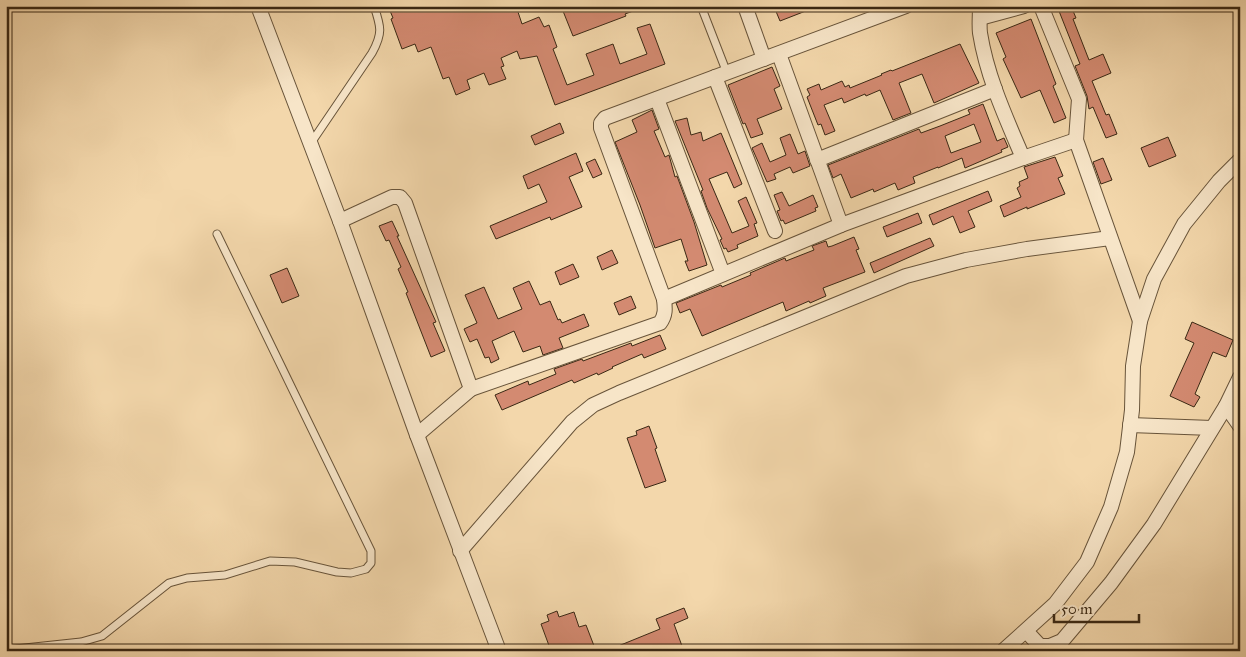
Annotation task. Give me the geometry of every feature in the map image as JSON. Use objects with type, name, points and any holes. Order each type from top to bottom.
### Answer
[{"type":"street","points":[[258,6],[340,221],[460,552],[499,651]]},
{"type":"street","points":[[745,6],[764,59]]},
{"type":"street","points":[[417,435],[471,388],[660,323],[665,312],[664,299],[601,128],[601,123],[605,118],[906,6]]},
{"type":"street","points":[[1022,158],[995,90],[985,56],[980,32],[980,12],[1024,6]]},
{"type":"street","points":[[1041,6],[1079,99],[1076,140],[1140,321]]},
{"type":"street","points":[[779,54],[841,225]]},
{"type":"street","points":[[721,75],[775,231]]},
{"type":"street","points":[[817,160],[995,90]]},
{"type":"street","points":[[657,99],[723,274]]},
{"type":"street","points":[[664,299],[841,225],[1076,140]]},
{"type":"street","points":[[1003,651],[1055,604],[1086,562],[1111,507],[1127,452],[1134,366],[1140,321],[1154,279],[1184,224],[1219,181],[1240,160]]},
{"type":"street","points":[[340,221],[392,197],[400,198],[405,203],[471,388]]},
{"type":"street","points":[[460,552],[572,422],[593,405],[619,392],[906,276],[966,260],[1027,249],[1110,238]]},
{"type":"street","points":[[1026,631],[1040,646],[1050,646],[1062,641],[1111,584],[1154,524],[1226,406],[1240,377]]},
{"type":"street","points":[[1226,406],[1240,426]]},
{"type":"street","points":[[1130,426],[1212,428]]},
{"type":"lane","points":[[310,144],[378,42],[381,26],[374,6]]},
{"type":"lane","points":[[701,6],[721,75]]},
{"type":"lane","points":[[6,650],[81,642],[102,636],[169,583],[187,578],[225,575],[270,562],[294,562],[337,572],[351,573],[366,570],[371,563],[371,551],[217,234]]},
{"type":"building","points":[[388,6],[516,6],[522,24],[539,17],[544,27],[549,25],[557,47],[553,49],[567,85],[594,75],[586,54],[613,44],[620,64],[647,54],[637,28],[650,24],[665,64],[555,105],[537,56],[520,59],[517,51],[501,58],[504,66],[501,67],[506,79],[489,85],[484,73],[467,80],[470,89],[456,95],[449,77],[443,79],[431,47],[418,52],[415,44],[402,49]]},
{"type":"building","points":[[561,6],[644,7],[625,14],[626,16],[573,36]]},
{"type":"building","points":[[783,6],[816,7],[780,21],[775,9]]},
{"type":"building","points":[[1057,6],[1071,6],[1076,18],[1073,19],[1089,60],[1103,54],[1111,73],[1092,81],[1106,115],[1109,114],[1117,134],[1106,138],[1093,107],[1089,109],[1087,96],[1075,66],[1080,64]]},
{"type":"building","points":[[1031,19],[1056,84],[1053,86],[1066,118],[1054,123],[1040,90],[1021,98],[1003,59],[1006,57],[996,33]]},
{"type":"building","points":[[960,44],[979,83],[934,103],[922,74],[899,83],[911,113],[893,120],[880,90],[844,103],[842,98],[824,105],[835,131],[825,135],[821,124],[818,125],[807,97],[810,95],[807,89],[819,84],[821,90],[842,81],[845,87],[849,85],[850,88]]},
{"type":"building","points":[[772,67],[780,86],[774,89],[782,109],[757,119],[763,134],[751,138],[745,123],[743,124],[728,85]]},
{"type":"building","points":[[983,104],[997,141],[1004,138],[1008,147],[1001,150],[1002,152],[965,168],[962,158],[938,167],[913,177],[915,183],[898,190],[895,183],[874,192],[873,189],[851,198],[841,174],[833,178],[828,165],[919,129],[921,133],[940,126],[970,114],[968,110]],"holes":[[[974,124],[981,142],[951,153],[945,136]]]},
{"type":"building","points":[[652,110],[659,129],[654,131],[665,157],[669,155],[675,177],[677,176],[694,222],[707,265],[689,271],[681,239],[655,248],[615,142],[637,132],[632,120]]},
{"type":"building","points":[[687,118],[691,135],[701,132],[703,141],[721,133],[742,184],[734,188],[727,172],[709,179],[732,233],[749,226],[738,201],[746,197],[757,223],[754,224],[758,236],[737,245],[738,248],[728,252],[726,248],[724,249],[720,240],[722,239],[707,208],[701,191],[703,190],[675,121]]},
{"type":"building","points":[[560,123],[564,133],[535,145],[531,136]]},
{"type":"building","points":[[790,134],[798,154],[805,151],[810,166],[793,173],[790,167],[774,174],[776,179],[767,182],[752,148],[762,143],[770,162],[786,155],[780,138]]},
{"type":"building","points":[[1168,137],[1176,156],[1149,167],[1141,148]]},
{"type":"building","points":[[576,153],[583,171],[569,177],[582,207],[551,220],[550,217],[496,239],[490,226],[547,202],[539,184],[528,189],[523,176]]},
{"type":"building","points":[[1055,157],[1063,176],[1058,178],[1065,194],[1004,217],[1000,206],[1021,197],[1017,188],[1020,186],[1019,182],[1028,178],[1024,167]]},
{"type":"building","points":[[1103,158],[1112,180],[1101,184],[1093,162]]},
{"type":"building","points":[[595,159],[602,174],[593,178],[586,163]]},
{"type":"building","points":[[988,191],[992,201],[968,211],[975,227],[960,233],[953,216],[933,225],[929,215]]},
{"type":"building","points":[[782,192],[789,206],[813,195],[818,207],[815,208],[816,211],[785,224],[783,220],[781,221],[777,211],[780,210],[774,195]]},
{"type":"building","points":[[918,213],[922,223],[887,237],[883,227]]},
{"type":"building","points":[[392,221],[436,322],[433,323],[445,351],[431,357],[398,269],[401,267],[389,240],[386,241],[379,226]]},
{"type":"building","points":[[854,237],[859,249],[856,250],[865,272],[823,288],[826,296],[810,303],[809,301],[786,311],[783,302],[702,336],[690,309],[680,313],[676,303],[721,285],[722,287],[785,258],[786,261],[814,250],[812,246],[826,241],[828,247]]},
{"type":"building","points":[[930,238],[934,246],[874,273],[870,263]]},
{"type":"building","points":[[612,250],[618,263],[602,270],[597,257]]},
{"type":"building","points":[[573,264],[579,277],[560,285],[555,272]]},
{"type":"building","points":[[287,268],[299,296],[282,303],[270,275]]},
{"type":"building","points":[[529,281],[540,305],[550,301],[558,320],[560,319],[562,323],[584,314],[589,326],[559,338],[563,348],[543,355],[540,346],[523,352],[514,331],[492,341],[499,359],[491,363],[489,357],[485,358],[477,339],[470,342],[464,329],[477,323],[465,295],[484,287],[498,319],[522,309],[513,288]]},
{"type":"building","points":[[631,296],[636,308],[619,315],[614,303]]},
{"type":"building","points":[[1192,322],[1233,340],[1226,357],[1213,352],[1195,394],[1200,397],[1194,407],[1170,396],[1194,343],[1185,339]]},
{"type":"building","points":[[660,335],[666,349],[644,358],[642,354],[598,375],[597,373],[574,383],[572,380],[502,410],[495,395],[528,381],[529,385],[556,374],[554,369],[582,359],[583,361],[631,343],[632,346]]},
{"type":"building","points":[[649,426],[666,481],[645,488],[627,438],[637,435],[636,431]]},
{"type":"building","points":[[684,608],[688,618],[674,624],[682,646],[669,651],[667,647],[657,651],[606,651],[660,629],[656,619]]},
{"type":"building","points":[[557,611],[559,617],[574,612],[579,627],[586,625],[596,651],[551,651],[541,624],[549,621],[547,615]]}]
